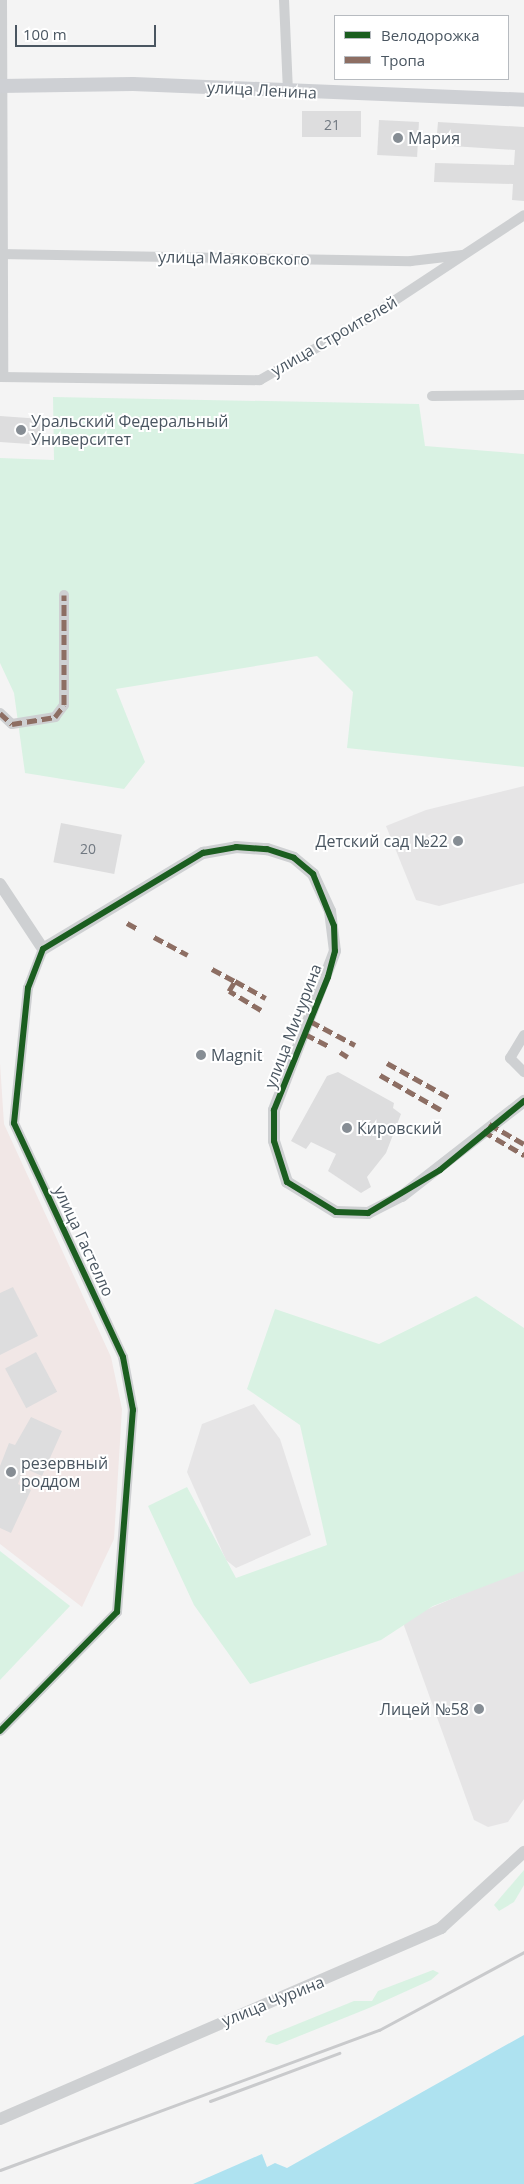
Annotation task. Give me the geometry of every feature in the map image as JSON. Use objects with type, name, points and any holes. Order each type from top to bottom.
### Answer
[{"type":"main road","name":"улица Ленина","points":[[2,86],[133,84],[288,92],[524,100]]},
{"type":"street","points":[[2,0],[2,377]]},
{"type":"street","points":[[284,0],[288,92]]},
{"type":"street","name":"улица Строителей","points":[[2,377],[260,380],[467,255],[524,215]]},
{"type":"street","name":"улица Маяковского","points":[[2,254],[412,260],[467,255]]},
{"type":"street","points":[[432,396],[524,395]]},
{"type":"street","points":[[0,713],[12,724],[55,717],[64,705],[64,595]]},
{"type":"street","name":"улица Мичурина","points":[[43,948],[203,853],[236,847],[267,849],[294,858],[313,874],[324,894],[334,934],[328,977],[274,1110],[274,1141],[287,1182],[336,1212],[368,1213],[440,1170],[524,1101]]},
{"type":"street","points":[[0,884],[43,948]]},
{"type":"street","name":"улица Гастелло","points":[[0,1731],[117,1612],[124,1550],[132,1410],[123,1357],[14,1122],[28,988],[43,948]]},
{"type":"street","points":[[524,1035],[510,1058],[524,1072]]},
{"type":"street","name":"улица Чурина","points":[[0,2119],[441,1928],[524,1852]]},
{"type":"shaded area","name":"Детский сад №22","points":[[524,786],[524,883],[439,906],[416,900],[386,826],[426,810]]},
{"type":"shaded area","points":[[0,1063],[4,1124],[111,1357],[122,1409],[114,1539],[82,1607],[0,1544]]},
{"type":"shaded area","points":[[254,1404],[280,1439],[311,1535],[236,1568],[226,1560],[187,1472],[202,1424]]},
{"type":"shaded area","name":"Лицей №58","points":[[524,1568],[524,1799],[508,1822],[488,1827],[474,1820],[402,1620]]},
{"type":"green space","points":[[53,397],[419,404],[425,446],[524,454],[524,767],[347,748],[353,692],[317,656],[116,689],[145,762],[124,789],[25,773],[14,693],[0,663],[0,458],[54,460]]},
{"type":"green space","points":[[476,1296],[524,1328],[524,1571],[433,1606],[381,1640],[250,1684],[194,1605],[148,1506],[187,1487],[236,1578],[327,1545],[300,1425],[247,1389],[275,1309],[379,1344]]},
{"type":"green space","points":[[0,1551],[70,1606],[0,1680]]},
{"type":"green space","points":[[524,1870],[524,1885],[514,1902],[499,1911],[494,1905]]},
{"type":"green space","points":[[433,1970],[439,1973],[431,1980],[369,2008],[277,2045],[265,2042],[268,2036],[354,2001],[372,2001],[378,1991]]},
{"type":"water","points":[[524,2035],[524,2184],[193,2184],[262,2154],[267,2167],[275,2163],[287,2168]]},
{"type":"building","points":[[302,111],[361,111],[361,137],[302,137]]},
{"type":"building","name":"Мария","points":[[379,120],[419,122],[417,157],[377,155]]},
{"type":"building","points":[[438,122],[524,127],[524,201],[512,200],[513,184],[434,182],[435,163],[514,165],[515,150],[436,145]]},
{"type":"building","name":"Уральский Федеральный Университет","points":[[0,416],[42,419],[40,445],[0,442]]},
{"type":"building","points":[[61,823],[122,835],[114,874],[53,862]]},
{"type":"building","name":"Кировский","points":[[338,1072],[394,1103],[393,1108],[401,1114],[386,1153],[367,1177],[371,1187],[361,1193],[328,1171],[336,1154],[311,1142],[306,1149],[291,1141],[327,1076]]},
{"type":"building","points":[[13,1287],[38,1336],[0,1355],[0,1293]]},
{"type":"building","points":[[36,1352],[57,1392],[26,1408],[5,1368]]},
{"type":"building","name":"резервный роддом","points":[[31,1417],[62,1431],[42,1476],[24,1468],[18,1484],[31,1490],[11,1533],[0,1528],[0,1466],[9,1443],[15,1445]]},
{"type":"railway","points":[[0,2170],[379,2030],[524,1952]]},
{"type":"railway","points":[[210,2101],[339,2053]]},
{"type":"marked path","points":[[0,713],[12,724],[55,717],[64,705],[64,595]]},
{"type":"marked path","points":[[127,923],[138,929]]},
{"type":"marked path","points":[[154,937],[188,955]]},
{"type":"marked path","points":[[212,969],[235,981]]},
{"type":"marked path","points":[[261,1010],[229,991],[235,981],[266,998]]},
{"type":"marked path","points":[[310,1021],[355,1045]]},
{"type":"marked path","points":[[305,1034],[330,1047]]},
{"type":"marked path","points":[[340,1052],[348,1057]]},
{"type":"marked path","points":[[387,1063],[448,1097]]},
{"type":"marked path","points":[[380,1075],[441,1110]]},
{"type":"marked path","points":[[489,1124],[524,1144]]},
{"type":"marked path","points":[[483,1131],[524,1155]]},
{"type":"cycle path","points":[[0,1731],[117,1612],[133,1410],[123,1357],[14,1123],[28,988],[43,949],[203,853],[236,847],[267,849],[294,858],[313,874],[334,926],[335,951],[328,977],[274,1110],[274,1141],[287,1182],[336,1212],[368,1213],[440,1170],[524,1101]]},
{"type":"place","name":"Мария","points":[[398,138]]},
{"type":"place","name":"Уральский Федеральный Университет","points":[[21,430]]},
{"type":"place","name":"Детский сад №22","points":[[458,841]]},
{"type":"place","name":"Magnit","points":[[201,1055]]},
{"type":"place","name":"Кировский","points":[[347,1128]]},
{"type":"place","name":"резервный роддом","points":[[11,1472]]},
{"type":"place","name":"Лицей №58","points":[[479,1709]]}]
